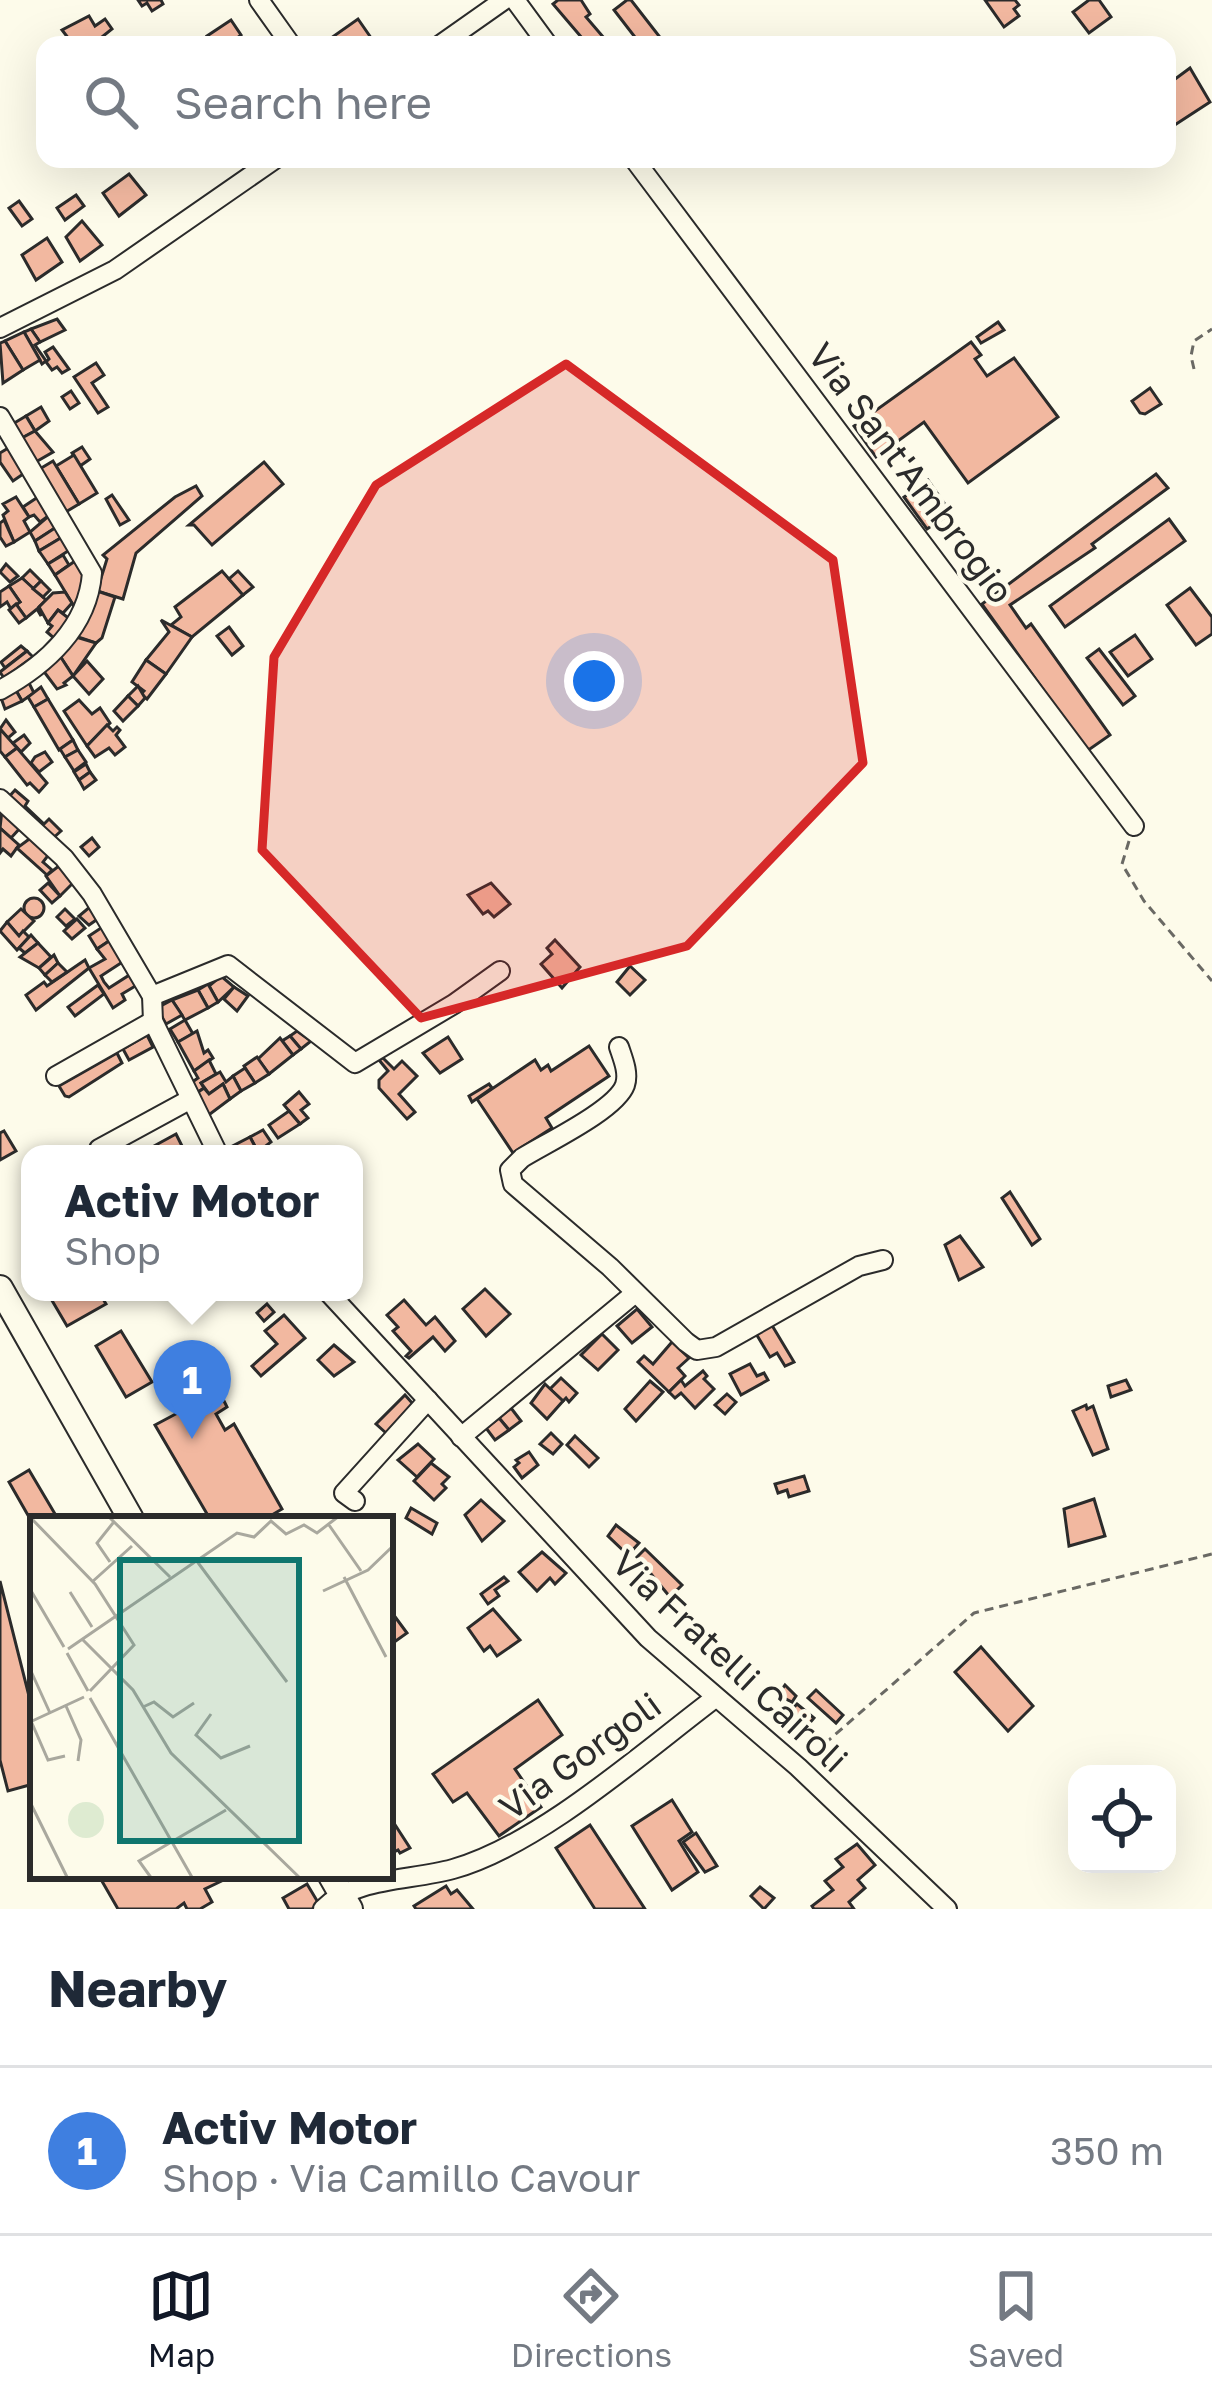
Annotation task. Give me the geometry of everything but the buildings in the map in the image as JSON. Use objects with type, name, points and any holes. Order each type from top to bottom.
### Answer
[{"type":"main road","points":[[0,1288],[129,1516]]},
{"type":"street","points":[[259,0],[284,36]]},
{"type":"street","points":[[453,36],[505,0]]},
{"type":"street","points":[[515,0],[541,36]]},
{"type":"street","points":[[0,328],[115,270],[262,168]]},
{"type":"street","name":"Via Sant'Ambrogio","points":[[641,168],[1134,826]]},
{"type":"street","points":[[0,417],[92,573],[91,592],[79,621],[59,647],[0,690]]},
{"type":"street","points":[[0,799],[84,881],[152,996],[153,1022],[213,1145]]},
{"type":"street","points":[[152,996],[228,964],[355,1064],[500,970]]},
{"type":"street","points":[[56,1076],[153,1022]]},
{"type":"street","points":[[619,1047],[626,1070],[624,1088],[610,1104],[522,1158],[511,1170],[513,1184],[698,1350],[716,1347],[859,1266],[883,1260]]},
{"type":"street","points":[[105,1145],[189,1100]]},
{"type":"street","points":[[461,1437],[634,1294]]},
{"type":"street","name":"Via Fratelli Cairoli","points":[[336,1301],[648,1638],[798,1767],[947,1909]]},
{"type":"street","points":[[355,1501],[344,1493],[428,1400]]},
{"type":"street","name":"Via Gorgoli","points":[[336,1896],[452,1870],[506,1851],[715,1698]]},
{"type":"path","points":[[1194,370],[1194,341],[1212,329]]},
{"type":"path","points":[[1134,826],[1122,864],[1144,901],[1212,981]]},
{"type":"path","points":[[798,1767],[974,1613],[1212,1554]]},
{"type":"highlighted area","points":[[566,364],[833,560],[863,763],[687,946],[421,1018],[262,850],[274,657],[376,485]]},
{"type":"place","name":"Activ Motor","points":[[192,1439]]}]
